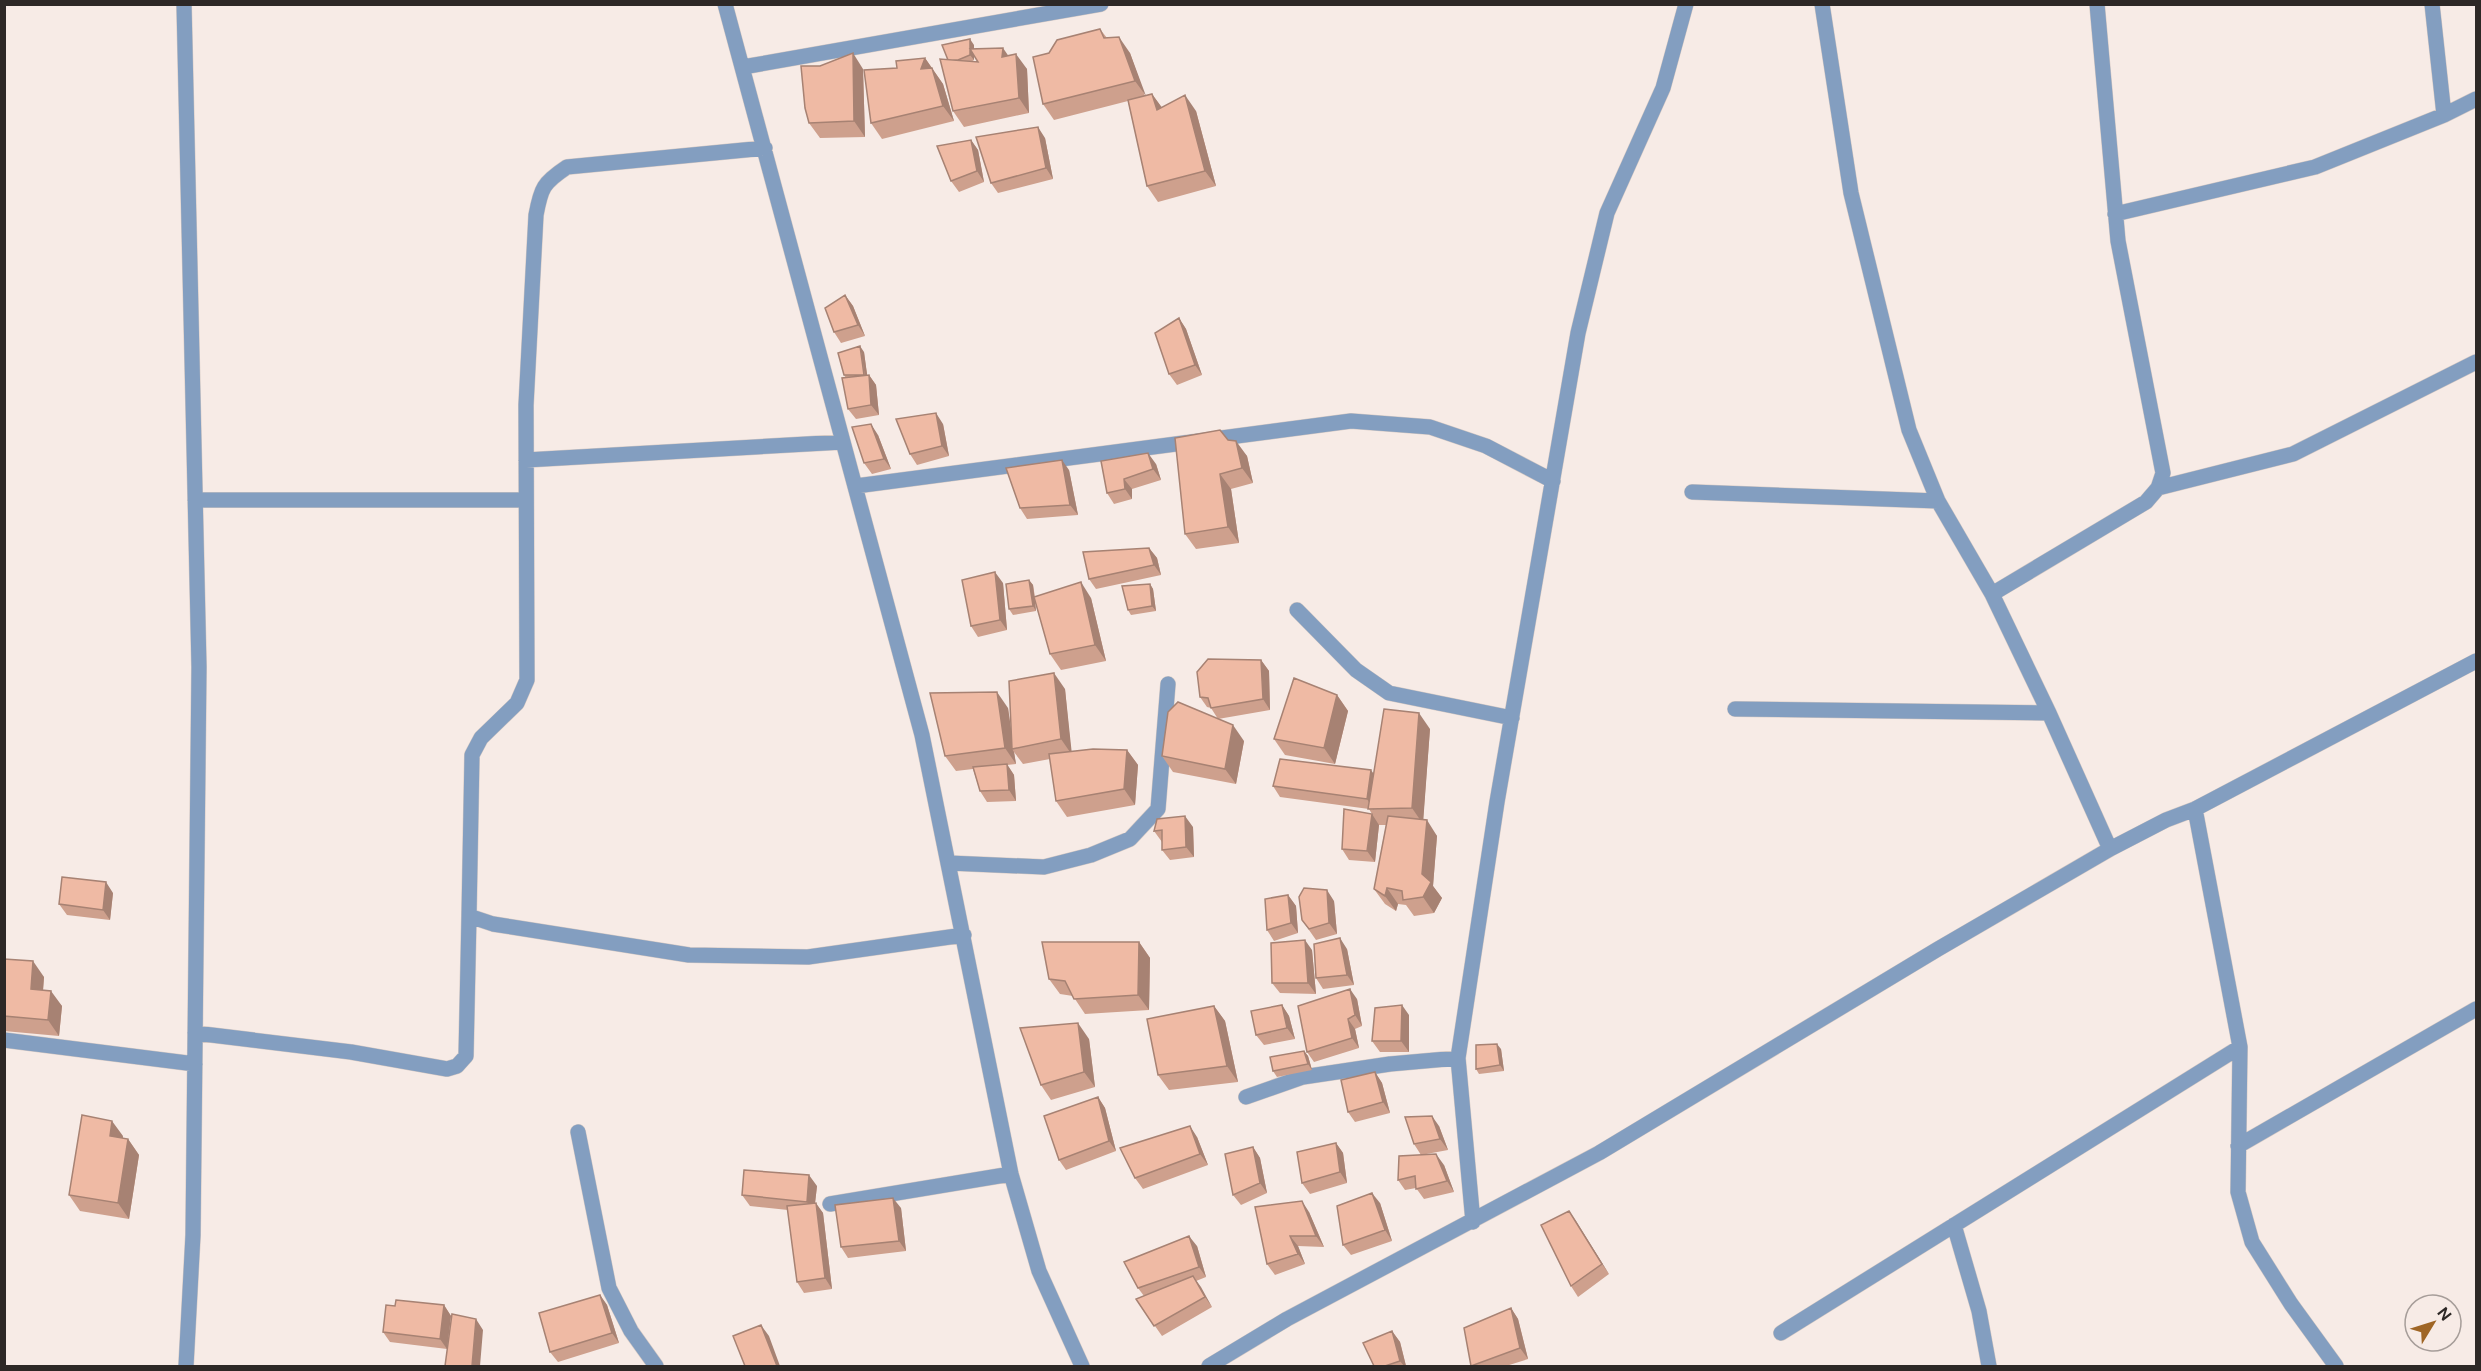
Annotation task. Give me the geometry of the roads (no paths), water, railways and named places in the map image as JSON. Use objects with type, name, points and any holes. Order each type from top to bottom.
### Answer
[{"type":"street","points":[[183,4],[199,667],[193,1235],[186,1366]]},
{"type":"street","points":[[725,4],[922,735],[1011,1174],[1039,1271],[1082,1366]]},
{"type":"street","points":[[743,67],[1101,4]]},
{"type":"street","points":[[1473,1222],[1458,1058],[1512,718],[1578,333],[1607,213],[1663,88],[1686,4]]},
{"type":"street","points":[[1822,4],[1851,193],[1909,430],[1938,501],[1992,594],[2110,849]]},
{"type":"street","points":[[1992,594],[2146,502],[2158,488],[2163,473],[2118,242],[2097,4]]},
{"type":"street","points":[[2432,4],[2444,115]]},
{"type":"street","points":[[2115,214],[2315,167],[2444,115],[2476,99]]},
{"type":"street","points":[[195,1033],[351,1052],[447,1068],[457,1066],[466,1056],[472,755],[481,738],[517,703],[527,680],[528,358],[536,215],[540,191],[553,176],[567,167],[765,148]]},
{"type":"street","points":[[2158,488],[2293,454],[2476,362]]},
{"type":"street","points":[[856,486],[1352,421],[1430,427],[1486,446],[1553,481]]},
{"type":"street","points":[[526,460],[843,441]]},
{"type":"street","points":[[1692,492],[1938,501]]},
{"type":"street","points":[[195,500],[526,500]]},
{"type":"street","points":[[1297,610],[1356,670],[1389,693],[1512,718]]},
{"type":"street","points":[[1209,1366],[1287,1319],[1599,1154],[1938,949],[2110,849],[2166,820],[2195,809],[2476,661]]},
{"type":"street","points":[[949,863],[1044,867],[1091,855],[1130,839],[1158,809],[1168,684]]},
{"type":"street","points":[[1736,710],[2049,713]]},
{"type":"street","points":[[2195,809],[2240,1047],[2238,1192],[2252,1242],[2291,1304],[2336,1366]]},
{"type":"street","points":[[469,916],[494,924],[689,955],[808,957],[964,934]]},
{"type":"street","points":[[2238,1146],[2476,1008]]},
{"type":"street","points":[[4,1040],[195,1064]]},
{"type":"street","points":[[1781,1333],[2240,1047]]},
{"type":"street","points":[[1246,1097],[1303,1077],[1390,1064],[1458,1058]]},
{"type":"street","points":[[578,1131],[609,1288],[631,1331],[656,1366]]},
{"type":"street","points":[[830,1204],[1011,1174]]},
{"type":"street","points":[[1954,1225],[1979,1311],[1989,1366]]}]
